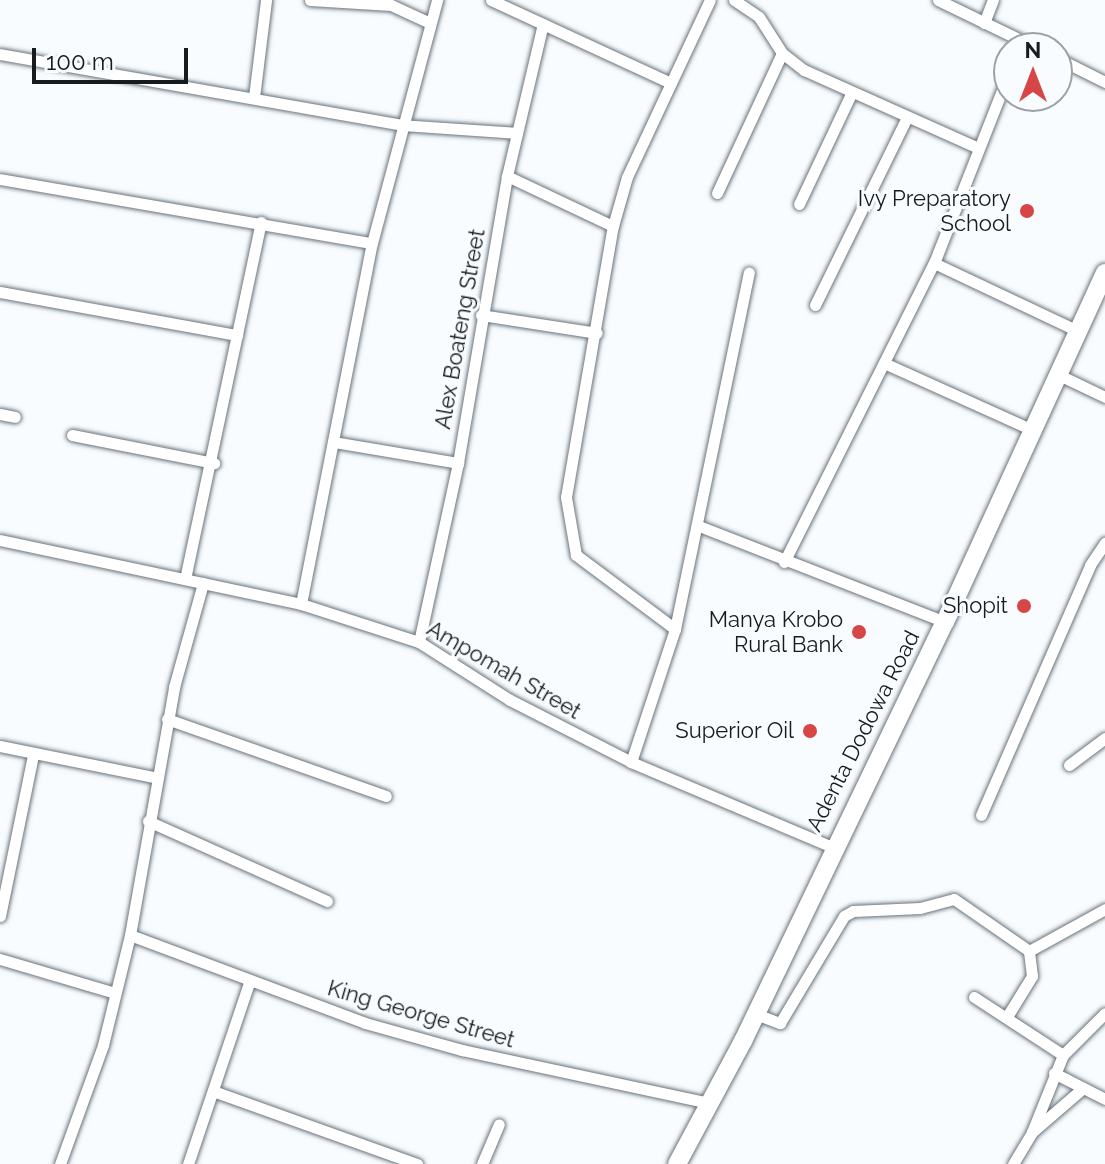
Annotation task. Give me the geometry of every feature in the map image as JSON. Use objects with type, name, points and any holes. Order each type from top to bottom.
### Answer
[{"type":"main road","name":"Adenta Dodowa Road","points":[[681,1162],[756,1014],[832,847],[945,622],[1030,429],[1105,273]]},
{"type":"street","points":[[254,97],[266,0]]},
{"type":"street","points":[[310,0],[391,5],[430,23]]},
{"type":"street","points":[[301,604],[372,243],[401,125],[437,0]]},
{"type":"street","points":[[491,0],[671,83]]},
{"type":"street","points":[[675,629],[610,585],[573,549],[566,497],[597,333],[613,226],[627,177],[710,0]]},
{"type":"street","points":[[734,0],[759,17],[782,53],[851,94],[978,148]]},
{"type":"street","points":[[938,0],[1000,32]]},
{"type":"street","points":[[984,23],[993,0]]},
{"type":"street","name":"Alex Boateng Street","points":[[419,642],[458,463],[507,176],[543,24]]},
{"type":"street","points":[[717,193],[782,53]]},
{"type":"street","points":[[0,54],[99,75],[254,97],[401,125],[517,133]]},
{"type":"street","points":[[1073,66],[1105,82]]},
{"type":"street","points":[[799,204],[851,94]]},
{"type":"street","points":[[784,562],[934,263],[993,112]]},
{"type":"street","points":[[815,305],[906,119]]},
{"type":"street","points":[[507,176],[613,226]]},
{"type":"street","points":[[0,179],[372,243]]},
{"type":"street","points":[[185,579],[214,463],[261,222]]},
{"type":"street","points":[[934,263],[1078,331]]},
{"type":"street","points":[[631,762],[675,629],[699,526],[749,273]]},
{"type":"street","points":[[0,292],[237,335]]},
{"type":"street","points":[[481,315],[597,333]]},
{"type":"street","points":[[884,363],[1030,429]]},
{"type":"street","points":[[1057,374],[1105,397]]},
{"type":"street","points":[[0,414],[15,417]]},
{"type":"street","points":[[72,435],[214,463]]},
{"type":"street","points":[[334,442],[458,463]]},
{"type":"street","points":[[699,526],[784,562],[945,622]]},
{"type":"street","name":"Ampomah Street","points":[[0,540],[301,604],[419,642],[510,700],[631,762],[832,847]]},
{"type":"street","points":[[981,815],[1090,565],[1105,543]]},
{"type":"street","points":[[60,1164],[103,1045],[130,935],[154,777],[203,583]]},
{"type":"street","points":[[167,719],[386,796]]},
{"type":"street","points":[[1069,765],[1105,738]]},
{"type":"street","points":[[0,746],[154,777]]},
{"type":"street","points":[[0,916],[5,866],[33,755]]},
{"type":"street","points":[[148,821],[327,901]]},
{"type":"street","points":[[756,1014],[780,1023],[844,916],[853,911],[920,908],[954,899],[1029,951],[1032,976],[1008,1015]]},
{"type":"street","points":[[1029,951],[1105,909]]},
{"type":"street","name":"King George Street","points":[[130,935],[365,1023],[462,1050],[710,1103]]},
{"type":"street","points":[[0,959],[115,993]]},
{"type":"street","points":[[188,1164],[250,980]]},
{"type":"street","points":[[974,997],[1008,1015],[1063,1055]]},
{"type":"street","points":[[1013,1164],[1032,1132],[1063,1055],[1105,1013]]},
{"type":"street","points":[[1054,1073],[1105,1099]]},
{"type":"street","points":[[1032,1132],[1083,1088]]},
{"type":"street","points":[[213,1091],[417,1164]]},
{"type":"street","points":[[482,1164],[499,1124]]},
{"type":"place","name":"Ivy Preparatory School","points":[[1027,211]]},
{"type":"place","name":"Shopit","points":[[1024,606]]},
{"type":"place","name":"Manya Krobo Rural Bank","points":[[859,632]]},
{"type":"place","name":"Superior Oil","points":[[810,731]]}]
